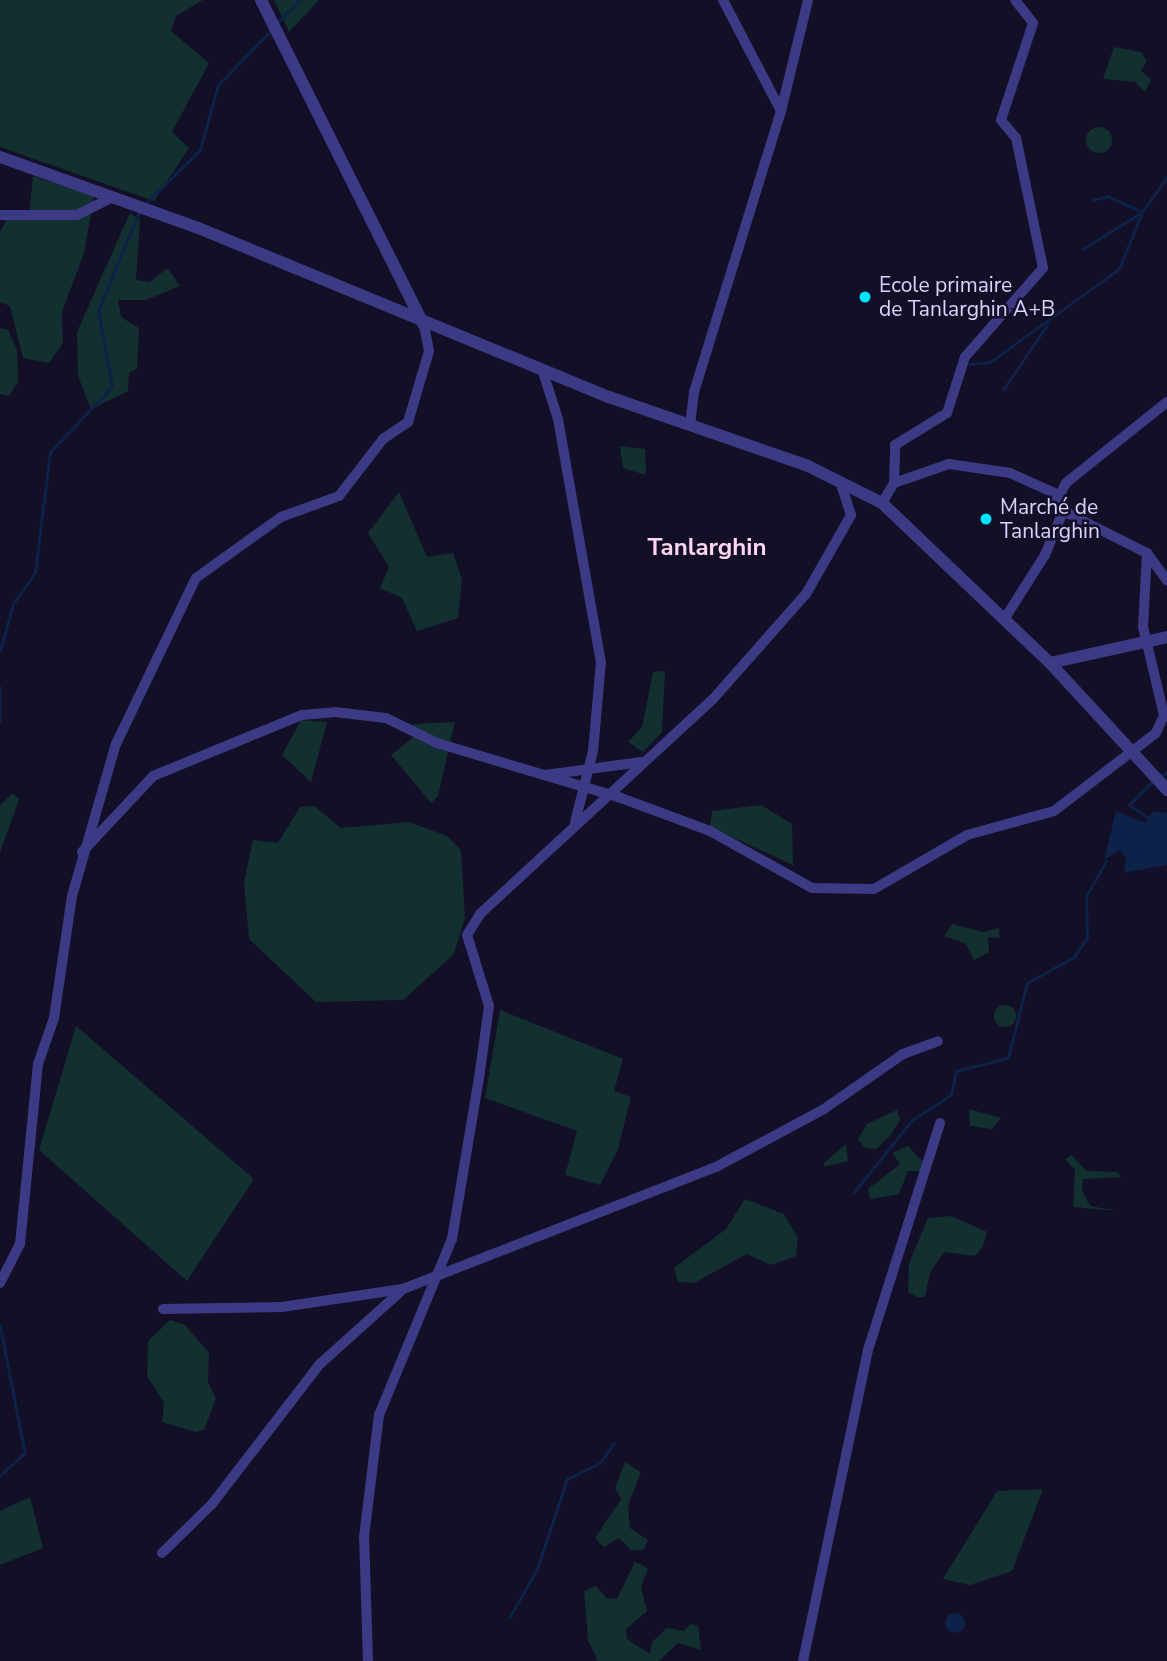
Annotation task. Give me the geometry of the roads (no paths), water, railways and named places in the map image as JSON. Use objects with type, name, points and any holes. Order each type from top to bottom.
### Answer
[{"type":"street","points":[[0,1283],[19,1244],[38,1064],[54,1018],[82,852],[108,764],[190,586],[281,517],[332,500],[353,484],[383,439],[414,413],[429,351],[424,326],[261,0]]},
{"type":"street","points":[[723,0],[781,111]]},
{"type":"street","points":[[690,425],[694,392],[781,111],[808,0]]},
{"type":"street","points":[[882,503],[894,483],[895,445],[947,413],[965,358],[1043,268],[1016,138],[1002,125],[1033,23],[1016,0]]},
{"type":"street","points":[[0,157],[113,197],[424,326],[543,372],[839,480],[882,503],[1050,663],[1167,790]]},
{"type":"street","points":[[0,215],[78,215],[113,197]]},
{"type":"street","points":[[543,372],[558,419],[601,662],[589,769],[585,792],[573,826]]},
{"type":"street","points":[[1057,494],[1167,402]]},
{"type":"street","points":[[894,483],[949,464],[1010,473],[1057,494],[1064,509],[1147,553],[1167,581]]},
{"type":"street","points":[[368,1661],[363,1537],[379,1415],[440,1273],[459,1206],[489,1006],[467,935],[480,914],[641,762],[713,699],[806,594],[851,515],[839,480]]},
{"type":"street","points":[[1005,618],[1050,547],[1064,509]]},
{"type":"street","points":[[82,852],[153,776],[302,716],[386,718],[437,743],[481,752],[585,792],[607,794],[710,831],[793,881],[853,892],[889,883],[967,835],[1038,819],[1148,742],[1164,715],[1146,641],[1147,553]]},
{"type":"street","points":[[1050,663],[1167,637]]},
{"type":"street","points":[[539,775],[641,762]]},
{"type":"street","points":[[163,1309],[332,1303],[403,1289],[716,1167],[824,1109],[903,1054],[938,1041]]},
{"type":"street","points":[[803,1661],[867,1350],[940,1124]]},
{"type":"street","points":[[162,1553],[212,1504],[320,1364],[403,1289]]},
{"type":"water","points":[[1116,811],[1146,823],[1153,811],[1167,813],[1167,865],[1124,873],[1126,858],[1120,850],[1104,860]]},
{"type":"water","points":[[955,1613],[962,1616],[965,1623],[962,1630],[955,1633],[948,1630],[945,1623],[948,1616]]},
{"type":"waterway","points":[[276,24],[299,0]]},
{"type":"waterway","points":[[145,204],[200,150],[218,85],[272,29]]},
{"type":"waterway","points":[[1083,249],[1142,212],[1167,177]]},
{"type":"waterway","points":[[969,364],[990,362],[1119,269],[1142,212],[1108,197],[1093,200]]},
{"type":"waterway","points":[[0,651],[13,604],[35,572],[50,452],[112,387],[98,311],[139,212]]},
{"type":"waterway","points":[[1003,390],[1047,325]]},
{"type":"waterway","points":[[0,687],[0,721]]},
{"type":"waterway","points":[[1159,777],[1167,772]]},
{"type":"waterway","points":[[1148,818],[1129,805],[1153,781]]},
{"type":"waterway","points":[[854,1192],[912,1120],[951,1095],[956,1071],[1008,1058],[1027,983],[1074,957],[1087,938],[1086,897],[1106,861]]},
{"type":"waterway","points":[[0,1324],[25,1453],[0,1476]]},
{"type":"waterway","points":[[510,1617],[537,1569],[567,1479],[600,1463],[614,1443]]},
{"type":"place","name":"Ecole primaire de Tanlarghin A+B","points":[[865,297]]},
{"type":"place","name":"Marché de Tanlarghin","points":[[986,519]]},
{"type":"district","name":"Tanlarghin","points":[[707,548]]}]
